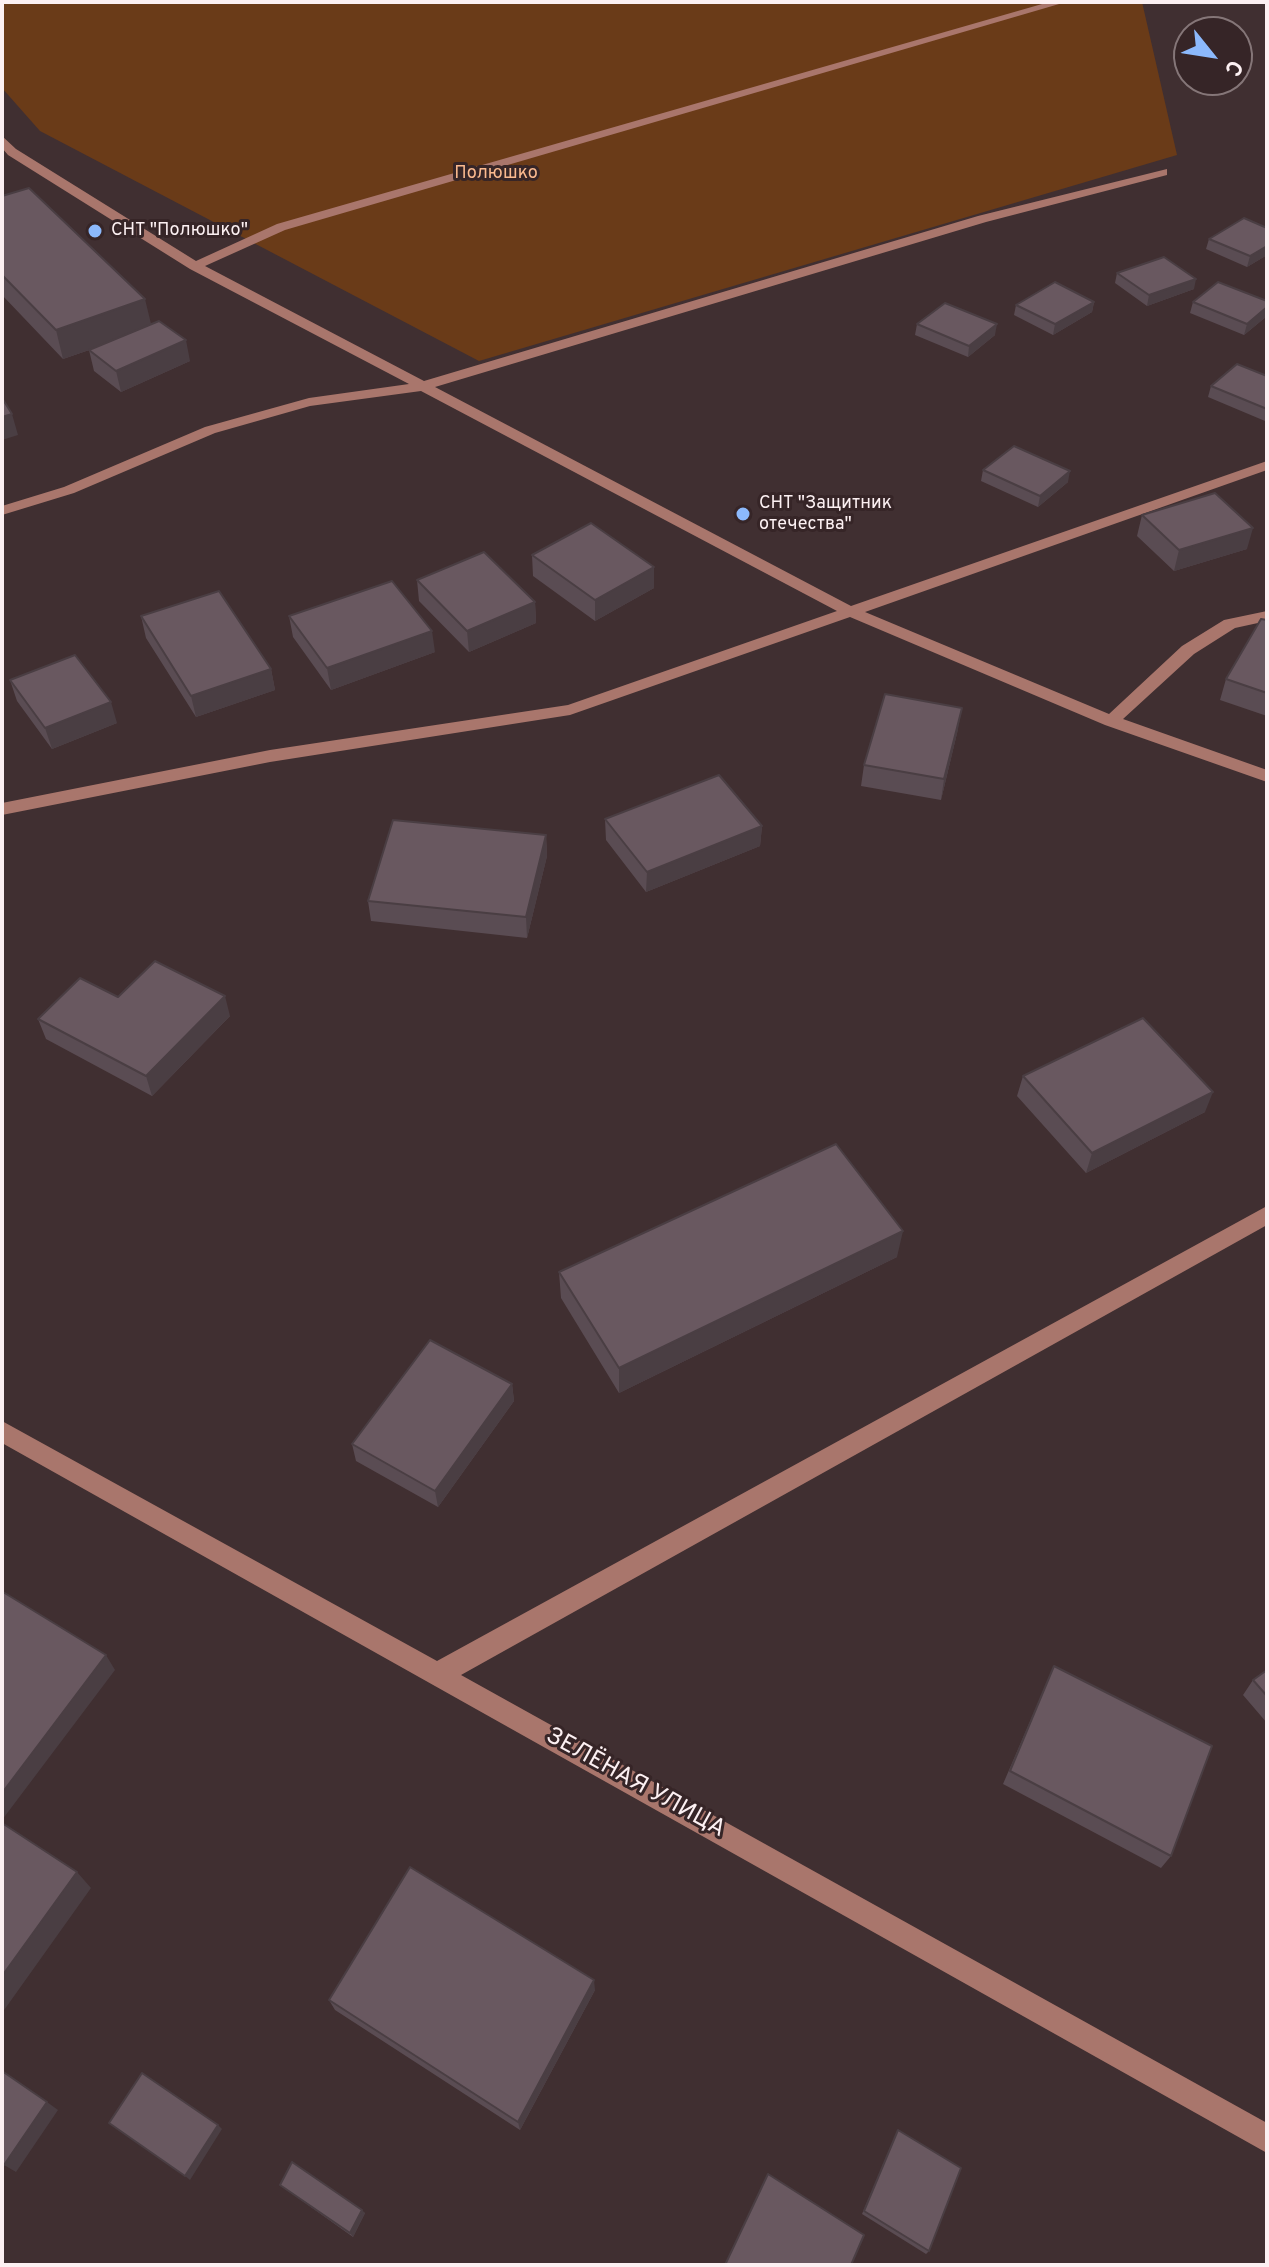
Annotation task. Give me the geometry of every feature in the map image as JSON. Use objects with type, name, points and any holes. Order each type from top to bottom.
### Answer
[{"type":"street","points":[[195,266],[281,227],[1061,2]]},
{"type":"street","points":[[2,140],[12,152],[195,266],[419,387],[851,612],[1111,721],[1267,776]]},
{"type":"street","points":[[2,511],[69,490],[210,430],[309,402],[419,387],[982,219],[1163,172]]},
{"type":"street","points":[[2,809],[270,756],[570,710],[1267,465]]},
{"type":"street","points":[[1111,721],[1188,650],[1230,624],[1267,616]]},
{"type":"street","points":[[438,1674],[1267,1215]]},
{"type":"street","name":"ЗЕЛЁНАЯ УЛИЦА","points":[[2,1431],[1267,2139]]},
{"type":"green space","name":"Полюшко","points":[[2,2],[1142,2],[1177,155],[479,361],[40,131],[2,88]]},
{"type":"building","points":[[29,188],[145,299],[56,330],[2,275],[2,196]]},
{"type":"building","points":[[1244,218],[1267,228],[1267,246],[1250,256],[1209,239]]},
{"type":"building","points":[[1164,257],[1196,279],[1149,295],[1117,273]]},
{"type":"building","points":[[1055,282],[1094,302],[1055,324],[1016,305]]},
{"type":"building","points":[[1218,282],[1267,301],[1267,307],[1247,324],[1193,302]]},
{"type":"building","points":[[945,303],[997,324],[969,346],[917,324]]},
{"type":"building","points":[[159,321],[186,340],[116,371],[89,350]]},
{"type":"building","points":[[1237,364],[1267,376],[1267,409],[1211,386]]},
{"type":"building","points":[[2,398],[12,414],[2,417]]},
{"type":"building","points":[[1014,446],[1070,471],[1040,496],[983,470]]},
{"type":"building","points":[[1215,493],[1253,528],[1179,550],[1142,515]]},
{"type":"building","points":[[591,523],[654,567],[595,600],[532,555]]},
{"type":"building","points":[[484,552],[535,602],[467,631],[417,580]]},
{"type":"building","points":[[392,581],[432,631],[327,668],[289,616]]},
{"type":"building","points":[[219,591],[271,669],[191,696],[141,616]]},
{"type":"building","points":[[1261,619],[1267,620],[1267,693],[1226,679]]},
{"type":"building","points":[[75,655],[111,702],[45,728],[10,680]]},
{"type":"building","points":[[885,694],[962,708],[944,779],[864,765]]},
{"type":"building","points":[[719,775],[762,826],[647,872],[605,819]]},
{"type":"building","points":[[393,820],[546,835],[526,917],[368,901]]},
{"type":"building","points":[[155,961],[225,996],[146,1076],[38,1019],[80,978],[118,997]]},
{"type":"building","points":[[1143,1018],[1213,1092],[1092,1153],[1023,1076]]},
{"type":"building","points":[[836,1144],[903,1231],[619,1368],[559,1272]]},
{"type":"building","points":[[430,1340],[512,1384],[435,1491],[352,1444]]},
{"type":"building","points":[[2,1593],[106,1655],[2,1793]]},
{"type":"building","points":[[1054,1666],[1212,1746],[1171,1856],[1010,1771]]},
{"type":"building","points":[[1267,1670],[1267,1696],[1253,1680]]},
{"type":"building","points":[[2,1823],[77,1872],[2,1976]]},
{"type":"building","points":[[410,1867],[594,1980],[518,2122],[329,2000]]},
{"type":"building","points":[[2,2071],[47,2102],[4,2165],[2,2163]]},
{"type":"building","points":[[142,2073],[218,2125],[185,2176],[109,2123]]},
{"type":"building","points":[[898,2130],[961,2168],[929,2251],[864,2211]]},
{"type":"building","points":[[292,2162],[362,2210],[350,2233],[280,2185]]},
{"type":"building","points":[[768,2174],[864,2235],[851,2265],[725,2265]]},
{"type":"place","name":"СНТ \"Полюшко\"","points":[[95,231]]},
{"type":"place","name":"СНТ \"Защитник отечества\"","points":[[743,514]]}]
